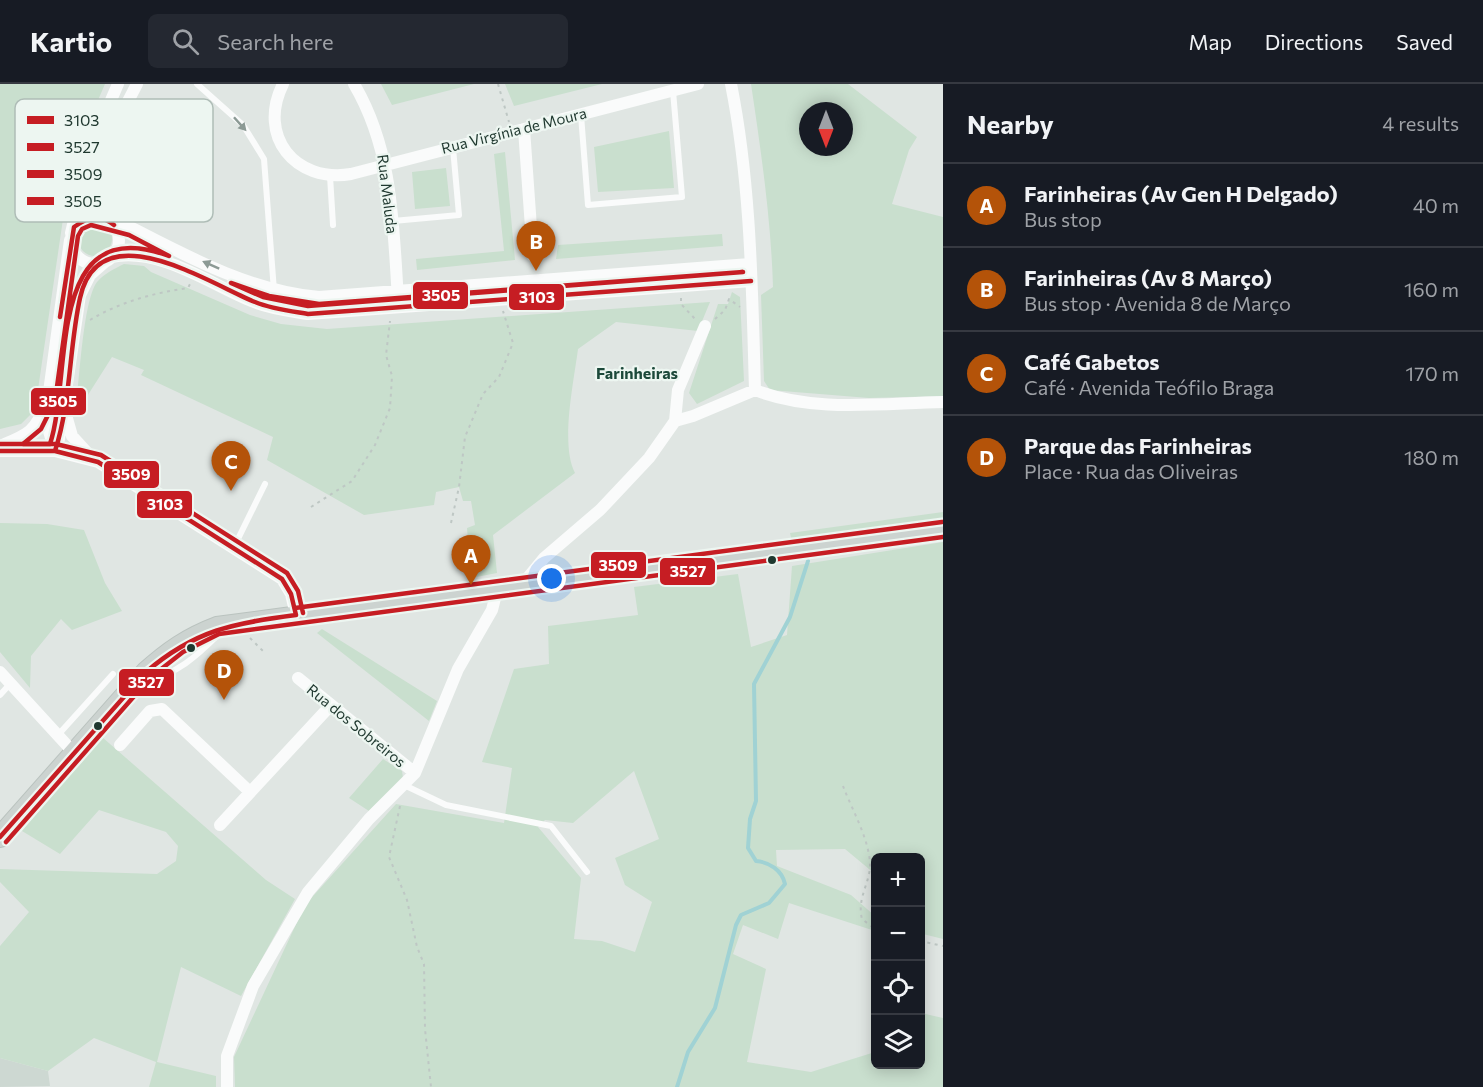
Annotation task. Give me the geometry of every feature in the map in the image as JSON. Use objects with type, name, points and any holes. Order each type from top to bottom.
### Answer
[{"type":"main road","points":[[0,837],[136,683],[168,652],[191,637],[228,625],[296,615],[521,587],[943,529]]},
{"type":"street","points":[[112,99],[118,84]]},
{"type":"street","points":[[129,99],[137,84]]},
{"type":"street","name":"Rua Virgínia de Moura","points":[[282,84],[274,111],[279,141],[288,155],[301,165],[330,176],[351,174],[698,84]]},
{"type":"street","name":"Rua Maluda","points":[[354,84],[374,124],[386,165],[399,309]]},
{"type":"street","points":[[731,84],[741,138],[751,281],[755,390]]},
{"type":"street","points":[[518,130],[533,256]]},
{"type":"street","points":[[55,451],[48,428],[48,399],[74,222]]},
{"type":"street","points":[[78,222],[71,236],[74,253],[85,262],[142,254],[256,303],[279,310],[334,314],[751,281]]},
{"type":"street","points":[[110,222],[132,228],[274,291],[319,297],[750,264]]},
{"type":"street","points":[[55,451],[83,286],[90,275],[108,259],[118,245],[113,224]]},
{"type":"street","points":[[521,587],[544,558],[600,510],[649,458],[675,421],[678,390],[705,326]]},
{"type":"street","points":[[675,421],[693,416],[755,390],[777,399],[863,405],[943,402]]},
{"type":"street","points":[[0,448],[27,435],[38,424],[48,399]]},
{"type":"street","points":[[64,402],[67,424],[72,436],[98,462],[282,579],[291,594],[296,615]]},
{"type":"street","points":[[0,448],[55,451],[98,462]]},
{"type":"street","points":[[227,1087],[227,1056],[254,987],[303,902],[369,819],[415,773],[458,669],[492,610],[497,590]]},
{"type":"street","points":[[0,672],[75,754]]},
{"type":"street","name":"Rua dos Sobreiros","points":[[298,678],[415,773]]},
{"type":"street","points":[[220,825],[331,705]]},
{"type":"street","points":[[120,745],[150,711],[162,709],[250,792]]},
{"type":"lane","points":[[197,84],[243,124],[264,159],[274,291]]},
{"type":"lane","points":[[581,114],[588,205],[682,197],[673,91]]},
{"type":"lane","points":[[392,221],[459,215],[453,147]]},
{"type":"lane","points":[[330,176],[333,225]]},
{"type":"lane","points":[[234,547],[266,484]]},
{"type":"lane","points":[[58,735],[113,674]]},
{"type":"lane","points":[[0,695],[10,684]]},
{"type":"lane","points":[[404,785],[428,799],[551,826],[587,872]]},
{"type":"path","points":[[498,84],[518,130]]},
{"type":"path","points":[[76,322],[86,323],[107,310],[158,292],[188,288],[194,276]]},
{"type":"path","points":[[680,287],[681,304],[705,326],[721,315],[729,299],[741,308],[752,307]]},
{"type":"path","points":[[451,523],[459,486],[465,437],[483,394],[499,377],[513,343],[499,301]]},
{"type":"path","points":[[311,507],[352,481],[375,445],[390,408],[392,376],[386,355],[390,321]]},
{"type":"path","points":[[404,785],[389,857],[407,900],[417,947],[424,964],[425,1029],[431,1087]]},
{"type":"path","points":[[843,786],[869,858],[868,875],[861,897],[862,919],[871,926]]},
{"type":"path","points":[[925,942],[943,946]]},
{"type":"shaded area","points":[[0,1058],[48,1071],[50,1086],[0,1087]]},
{"type":"green space","points":[[0,84],[105,84],[99,99],[15,99],[15,222],[63,222],[35,410],[21,424],[0,429]]},
{"type":"green space","points":[[381,84],[474,84],[392,105]]},
{"type":"green space","points":[[505,84],[602,84],[514,106]]},
{"type":"green space","points":[[751,84],[848,84],[917,137],[909,150],[892,204],[943,217],[943,396],[869,398],[770,390],[764,381],[761,295],[773,287],[762,160]]},
{"type":"green space","points":[[669,131],[674,188],[598,192],[594,147]]},
{"type":"green space","points":[[505,152],[515,260],[417,270],[416,259],[504,251],[494,154]]},
{"type":"green space","points":[[446,168],[450,206],[415,209],[412,172]]},
{"type":"green space","points":[[95,222],[107,227],[112,239],[107,251],[95,256],[83,251],[78,239],[83,227]]},
{"type":"green space","points":[[722,234],[723,246],[556,259],[558,245]]},
{"type":"green space","points":[[124,264],[144,266],[151,272],[250,315],[281,324],[327,329],[710,302],[698,331],[616,322],[578,349],[568,430],[571,461],[575,473],[493,535],[497,573],[471,578],[467,528],[475,525],[471,501],[463,501],[459,487],[436,492],[434,505],[364,515],[267,460],[273,437],[141,375],[144,370],[112,357],[86,398],[77,396],[86,319],[93,291],[103,276]]},
{"type":"green space","points":[[732,292],[740,297],[744,381],[697,404],[689,393],[718,304],[728,304]]},
{"type":"green space","points":[[943,512],[943,520],[792,542],[790,533]]},
{"type":"green space","points":[[0,523],[47,524],[84,530],[105,583],[122,611],[72,630],[61,619],[31,656],[30,688],[0,652]]},
{"type":"green space","points":[[943,542],[943,939],[925,934],[925,853],[871,853],[871,871],[845,849],[776,850],[777,866],[851,895],[871,912],[871,930],[789,903],[778,939],[743,925],[733,954],[766,969],[747,1062],[811,1072],[871,1053],[871,1069],[925,1069],[925,1014],[943,1018],[943,1087],[235,1087],[234,1057],[305,905],[396,804],[504,823],[512,768],[482,762],[514,669],[549,664],[548,626],[638,615],[634,587],[738,574],[751,647],[787,635],[792,566]],"holes":[[[634,771],[659,839],[615,858],[625,885],[652,902],[635,952],[602,941],[574,939],[581,878],[538,827],[545,820],[573,823]]]},
{"type":"green space","points":[[322,629],[437,701],[429,721],[317,633]]},
{"type":"green space","points":[[102,737],[266,880],[295,899],[241,996],[181,967],[157,1062],[216,1076],[216,1087],[149,1087],[156,1062],[94,1038],[48,1071],[0,1058],[0,946],[29,912],[0,882],[0,869],[157,874],[176,861],[178,846],[166,832],[99,810],[60,854],[22,831]]},
{"type":"green space","points":[[383,759],[402,771],[403,778],[369,811],[349,798]]},
{"type":"waterway","points":[[677,1087],[688,1052],[715,1008],[736,925],[741,915],[769,903],[785,884],[778,871],[766,863],[756,861],[748,848],[750,819],[756,801],[754,684],[790,617],[808,561]]},
{"type":"transit line","name":"3103","points":[[60,317],[74,227],[82,222]]},
{"type":"transit line","name":"3103","points":[[108,222],[114,225]]},
{"type":"transit line","name":"3505","points":[[91,225],[129,235],[169,256],[129,248],[101,256],[82,277],[71,306],[57,414],[50,444],[23,444],[41,429],[55,401],[78,236],[82,229],[91,225]]},
{"type":"transit line","name":"3103","points":[[55,451],[64,413],[80,298],[91,272],[109,259],[132,256],[158,260],[255,302],[281,310],[308,314],[751,281]]},
{"type":"transit line","name":"3505","points":[[743,272],[308,306],[263,297],[231,283],[269,296],[319,304],[743,272]]},
{"type":"transit line","name":"3509","points":[[0,444],[56,444],[101,455],[287,573],[298,591],[303,613]]},
{"type":"transit line","name":"3103","points":[[0,451],[55,451],[98,462],[282,579],[291,594],[296,615]]},
{"type":"transit line","name":"3509","points":[[295,608],[942,522]]},
{"type":"transit line","name":"3527","points":[[6,842],[151,677],[183,652],[219,634],[943,537]]},
{"type":"transit line","name":"3103","points":[[0,837],[146,672],[164,658],[181,646],[234,625],[296,615]]},
{"type":"place","name":"Farinheiras (Av 8 Março)","points":[[536,271]]},
{"type":"place","name":"Café Gabetos","points":[[231,491]]},
{"type":"place","name":"Farinheiras (Av Gen H Delgado)","points":[[471,585]]},
{"type":"place","name":"Parque das Farinheiras","points":[[224,700]]},
{"type":"district","name":"Farinheiras","points":[[637,373]]}]
